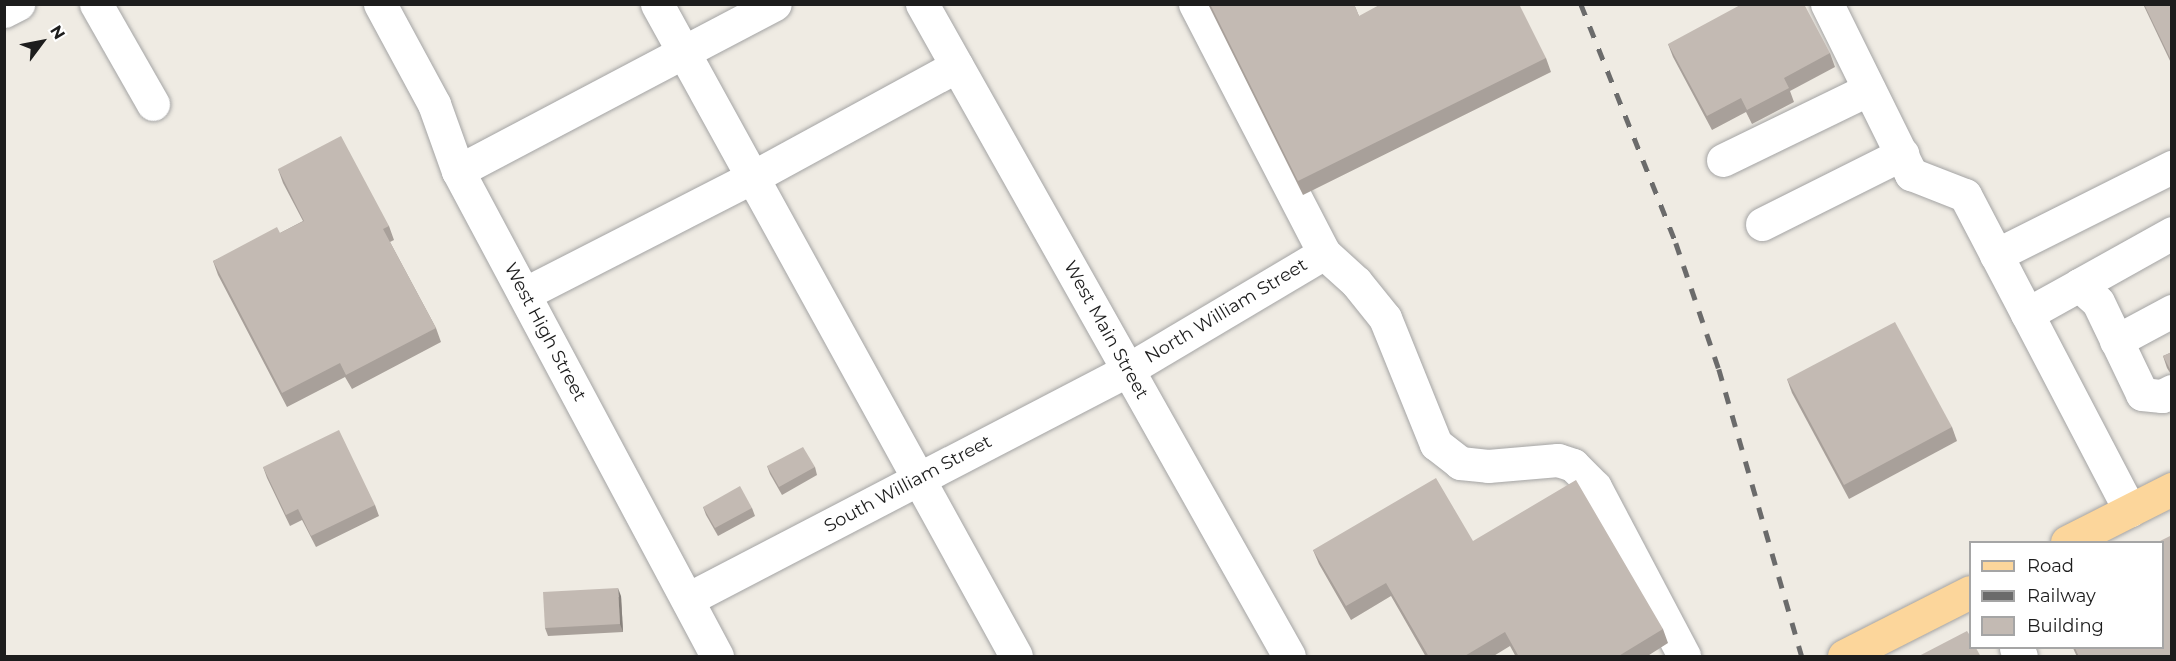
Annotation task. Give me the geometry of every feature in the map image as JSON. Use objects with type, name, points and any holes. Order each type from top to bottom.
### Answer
[{"type":"main road","points":[[2071,541],[2172,489]]},
{"type":"main road","points":[[1850,655],[1969,593]]},
{"type":"street","points":[[4,11],[18,4]]},
{"type":"street","points":[[96,4],[153,104]]},
{"type":"street","name":"West High Street","points":[[380,4],[434,104],[458,171],[717,657]]},
{"type":"street","points":[[657,4],[920,478],[1016,657]]},
{"type":"street","points":[[458,171],[776,4]]},
{"type":"street","name":"West Main Street","points":[[922,4],[1289,657]]},
{"type":"street","points":[[1195,4],[1324,253],[1356,282],[1385,318],[1436,444],[1460,463],[1488,466],[1558,460],[1573,465],[1595,487],[1684,657]]},
{"type":"street","points":[[1827,4],[1911,174],[1965,195],[2130,510]]},
{"type":"street","points":[[524,294],[753,177],[957,66]]},
{"type":"street","points":[[1723,160],[1869,89]]},
{"type":"street","points":[[1762,224],[1902,154]]},
{"type":"street","points":[[1996,255],[2172,168]]},
{"type":"street","points":[[2027,314],[2172,233]]},
{"type":"street","name":"North William Street","points":[[1128,369],[1324,253]]},
{"type":"street","points":[[2079,285],[2098,302],[2142,394],[2162,396],[2172,391]]},
{"type":"street","points":[[2116,341],[2172,311]]},
{"type":"street","name":"South William Street","points":[[687,599],[1128,369]]},
{"type":"building","points":[[1210,4],[1354,4],[1359,16],[1381,4],[1519,4],[1546,58],[1298,181]]},
{"type":"building","points":[[1742,4],[1804,4],[1830,53],[1784,78],[1789,88],[1747,110],[1741,98],[1707,116],[1668,44]]},
{"type":"building","points":[[2144,4],[2172,4],[2172,62]]},
{"type":"building","points":[[341,136],[389,226],[383,229],[436,328],[346,375],[340,363],[282,393],[213,261],[277,227],[280,233],[304,221],[278,169]]},
{"type":"building","points":[[1895,322],[1952,427],[1844,485],[1787,379]]},
{"type":"building","points":[[2172,352],[2172,373],[2163,356]]},
{"type":"building","points":[[339,430],[375,505],[311,536],[298,509],[286,515],[263,467]]},
{"type":"building","points":[[803,447],[815,467],[779,487],[767,466]]},
{"type":"building","points":[[1436,478],[1473,541],[1576,480],[1663,629],[1617,657],[1519,657],[1505,632],[1463,657],[1429,657],[1386,583],[1346,606],[1313,550]]},
{"type":"building","points":[[740,486],[752,508],[715,528],[703,507]]},
{"type":"building","points":[[2172,535],[2172,657],[2079,657],[2075,649],[2164,649],[2164,541],[2160,541]]},
{"type":"building","points":[[618,588],[620,624],[545,628],[543,592]]},
{"type":"building","points":[[1967,631],[1969,649],[1977,649],[1981,657],[1917,657]]},
{"type":"railway","points":[[1581,4],[1676,243],[1719,369],[1802,656]]}]
